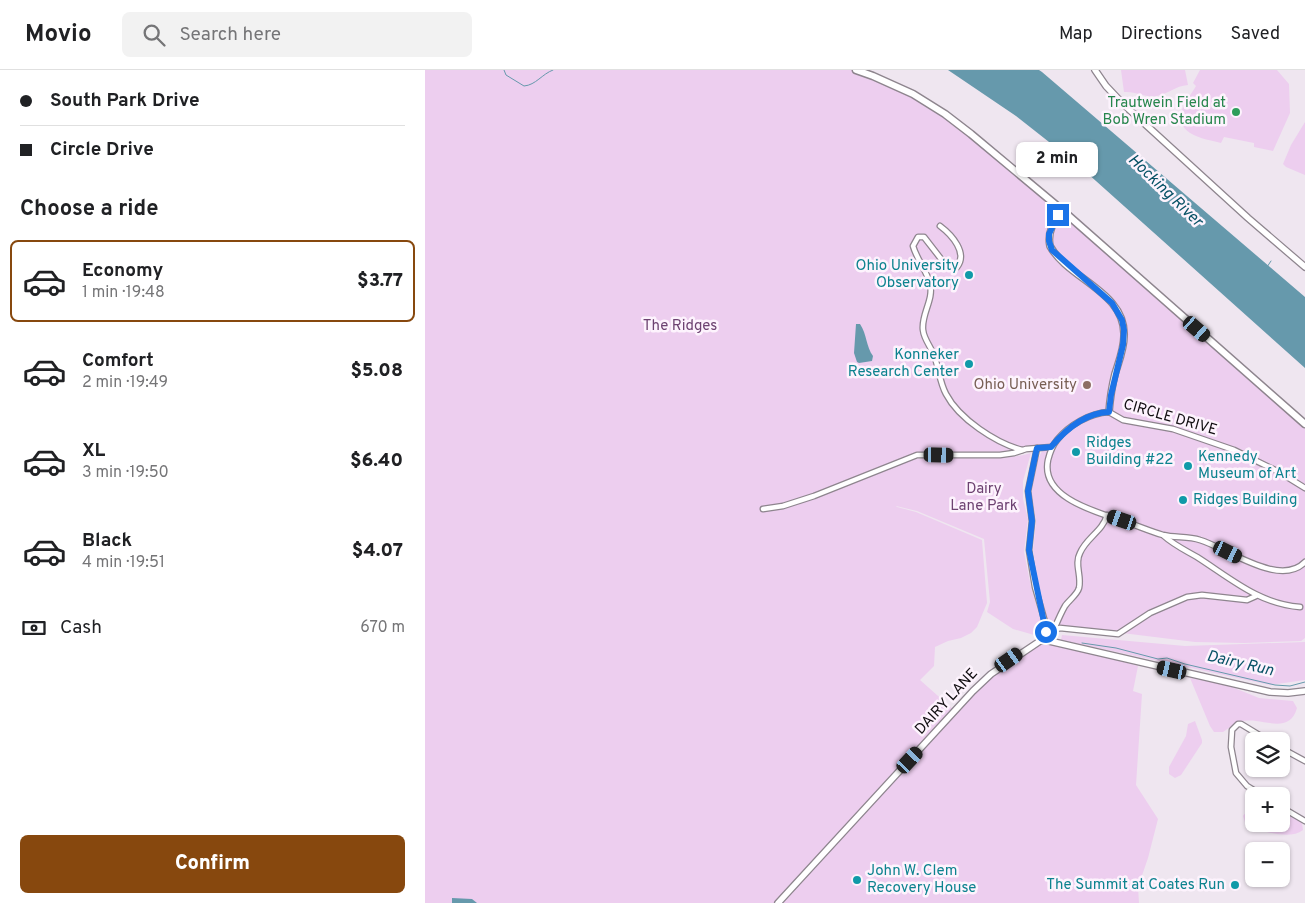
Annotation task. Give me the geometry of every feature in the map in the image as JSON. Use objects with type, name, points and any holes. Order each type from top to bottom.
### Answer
[{"type":"main road","points":[[856,70],[913,94],[945,114],[971,134],[1062,210],[1305,424]]},
{"type":"street","points":[[1095,70],[1106,86],[1122,103],[1248,218],[1305,267]]},
{"type":"street","name":"CIRCLE DRIVE","points":[[1062,210],[1050,231],[1050,246],[1061,260],[1112,303],[1123,325],[1123,345],[1111,395],[1109,412]]},
{"type":"street","points":[[941,226],[960,249],[961,260],[957,267],[949,268],[924,236],[918,237],[913,246],[931,286],[923,329],[935,358],[942,384],[947,396],[957,410],[1008,446],[1022,450]]},
{"type":"street","name":"CIRCLE DRIVE","points":[[1051,447],[1059,437],[1084,419],[1095,414],[1109,412],[1123,420],[1173,429],[1234,450],[1279,472],[1305,488]]},
{"type":"street","points":[[763,509],[783,506],[814,496],[913,456],[926,454],[1004,455],[1022,450],[1051,447],[1047,469],[1048,475],[1054,486],[1070,500],[1163,535],[1196,539],[1251,563],[1279,571],[1294,569],[1305,562]]},
{"type":"street","points":[[1037,448],[1028,491],[1032,521],[1029,550],[1035,587],[1045,622],[1045,640]]},
{"type":"street","points":[[1045,640],[1050,628],[1055,628],[1066,604],[1079,588],[1078,560],[1081,550],[1104,524],[1107,515]]},
{"type":"street","points":[[1163,535],[1173,544],[1197,557],[1256,596],[1300,608]]},
{"type":"street","points":[[1045,640],[1054,630],[1060,628],[1118,634],[1150,613],[1193,595],[1247,600],[1256,596]]},
{"type":"street","points":[[1045,640],[1270,692],[1288,693],[1305,690]]},
{"type":"street","name":"DAIRY LANE","points":[[778,903],[978,685],[1021,652],[1038,641],[1045,640]]},
{"type":"street","points":[[1249,787],[1237,775],[1231,747],[1232,730],[1238,724],[1241,724],[1254,732]]},
{"type":"street","points":[[1290,753],[1305,761]]},
{"type":"street","points":[[1290,812],[1305,821]]},
{"type":"green space","name":"The Ridges","points":[[425,70],[856,70],[913,94],[971,134],[1305,424],[1305,638],[1301,641],[1195,642],[1049,624],[1038,587],[1033,550],[1036,521],[1031,491],[1037,461],[1042,451],[1030,448],[1014,453],[921,455],[906,461],[937,457],[1000,458],[1031,453],[1023,481],[1023,499],[1028,519],[1024,552],[1040,618],[1041,637],[1013,629],[987,612],[990,602],[984,539],[917,511],[896,506],[916,512],[982,540],[987,603],[977,627],[971,633],[961,638],[935,647],[934,666],[920,680],[955,711],[978,685],[1045,640],[1138,666],[1133,691],[1142,694],[1136,785],[1158,819],[1138,887],[1139,903],[425,903]]},
{"type":"green space","points":[[1121,70],[1185,70],[1188,85],[1157,96],[1124,92]]},
{"type":"green space","name":"Trautwein Field at Bob Wren Stadium","points":[[1200,70],[1277,70],[1289,84],[1290,113],[1273,151],[1254,147],[1254,143],[1224,137],[1221,143],[1200,137],[1182,125],[1182,110],[1196,86],[1193,83]]},
{"type":"green space","points":[[1305,122],[1305,175],[1283,164],[1291,145]]},
{"type":"green space","points":[[1062,635],[1185,646],[1305,642],[1305,680],[1270,685],[1061,640]]},
{"type":"green space","points":[[1190,678],[1222,683],[1259,698],[1293,701],[1297,708],[1290,720],[1280,724],[1239,721],[1223,732],[1214,732]]},
{"type":"green space","points":[[1195,721],[1202,743],[1181,775],[1175,778],[1169,774],[1169,767],[1186,736],[1188,724]]},
{"type":"green space","points":[[1290,814],[1302,823],[1303,830],[1297,833],[1291,835],[1266,832],[1290,832]]},
{"type":"water","name":"Hocking River","points":[[948,70],[1039,70],[1042,72],[1305,297],[1305,368],[1077,164],[1016,116]]},
{"type":"water","points":[[856,324],[860,324],[864,332],[873,356],[872,361],[857,362],[854,353]]},
{"type":"water","points":[[452,898],[472,899],[477,903],[452,903]]},
{"type":"waterway","points":[[504,70],[506,75],[524,86],[532,84],[553,70]]},
{"type":"waterway","points":[[1267,267],[1271,261]]},
{"type":"waterway","name":"Dairy Run","points":[[1082,643],[1116,648],[1158,659],[1167,658],[1275,685],[1290,686],[1305,682]]},
{"type":"place","name":"Trautwein Field at Bob Wren Stadium","points":[[1236,112]]},
{"type":"place","name":"Ohio University Observatory","points":[[969,275]]},
{"type":"place","name":"Konneker Research Center","points":[[969,364]]},
{"type":"place","name":"Ohio University","points":[[1087,385]]},
{"type":"place","name":"Ridges Building #22","points":[[1076,452]]},
{"type":"place","name":"Kennedy Museum of Art","points":[[1188,466]]},
{"type":"place","name":"Ridges Building","points":[[1183,500]]},
{"type":"place","name":"John W. Clem Recovery House","points":[[857,880]]},
{"type":"place","name":"The Summit at Coates Run","points":[[1235,885]]},
{"type":"route","points":[[1046,632],[1035,587],[1029,550],[1032,521],[1028,499],[1028,483],[1037,448],[1051,447],[1059,437],[1090,415],[1109,412],[1124,338],[1122,320],[1112,303],[1052,250],[1049,241],[1050,231],[1058,215]]},
{"type":"park label","name":"Dairy Lane Park","points":[[984,498]]}]
